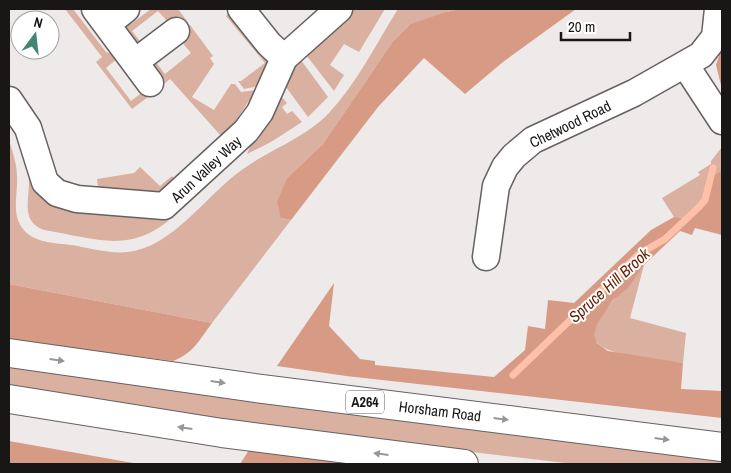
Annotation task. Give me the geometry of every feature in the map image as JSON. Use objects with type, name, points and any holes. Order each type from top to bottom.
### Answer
[{"type":"highway","name":"Horsham Road","points":[[9,353],[255,388],[722,447]]},
{"type":"highway","points":[[9,399],[222,433],[464,464]]},
{"type":"street","points":[[241,9],[269,44],[284,58]]},
{"type":"street","name":"Arun Valley Way","points":[[9,100],[28,128],[43,177],[53,191],[68,198],[160,207],[172,201],[246,131],[260,112],[284,58],[339,9]]},
{"type":"street","name":"Chetwood Road","points":[[486,257],[496,186],[504,167],[533,140],[634,93],[686,66],[705,52],[715,37],[718,9]]},
{"type":"street","points":[[109,14],[134,62],[150,83]]},
{"type":"street","points":[[134,62],[176,31]]},
{"type":"street","points":[[686,66],[722,121]]},
{"type":"shaded area","points":[[65,9],[73,9],[106,52],[118,58],[106,68],[131,101],[144,91],[148,97],[132,109],[96,62],[102,57]]},
{"type":"shaded area","points":[[151,9],[178,9],[187,21],[178,27],[169,23],[158,11],[132,31],[142,44],[133,43],[122,29],[123,22],[131,24]]},
{"type":"shaded area","points":[[227,9],[233,9],[266,54],[271,65],[264,85],[244,89],[238,81],[241,81],[265,63],[226,16],[230,13]]},
{"type":"shaded area","points":[[346,9],[385,9],[359,52],[344,44],[330,65],[344,75],[334,91],[303,51]]},
{"type":"shaded area","points":[[398,9],[461,9],[446,12],[391,44],[323,144],[287,178],[281,218],[291,220],[212,323],[9,284],[9,140],[17,172],[17,217],[19,223],[28,234],[45,242],[107,251],[128,252],[144,248],[175,230],[243,169],[320,122],[339,101],[357,76]]},
{"type":"shaded area","points":[[461,9],[576,9],[503,62],[465,94],[424,58],[378,107],[291,220],[281,218],[277,202],[287,178],[323,144],[391,44],[411,24]]},
{"type":"shaded area","points":[[190,25],[213,56],[210,58],[214,64],[192,97],[214,110],[231,84],[235,84],[241,92],[263,89],[253,94],[232,127],[222,137],[170,79],[165,83],[155,70],[155,61],[165,74],[191,53],[181,41],[181,31]]},
{"type":"shaded area","points":[[722,47],[722,89],[716,65]]},
{"type":"shaded area","points":[[298,56],[328,97],[308,117],[283,83]]},
{"type":"shaded area","points":[[279,94],[287,103],[282,107],[287,114],[292,111],[302,122],[271,142],[247,154],[254,137]]},
{"type":"shaded area","points":[[722,147],[722,170],[711,177],[705,200],[687,218],[674,217],[662,198],[700,175],[698,172],[711,164],[711,161]]},
{"type":"shaded area","points":[[27,162],[34,179],[174,208],[178,212],[162,226],[146,235],[130,239],[115,241],[99,240],[44,230],[32,222],[29,216]]},
{"type":"shaded area","points":[[140,167],[160,186],[172,176],[180,184],[167,196],[138,197],[132,189],[98,187],[97,179],[134,173]]},
{"type":"shaded area","points":[[722,170],[722,235],[695,228],[692,235],[680,231],[644,265],[628,288],[613,300],[597,324],[594,335],[597,343],[608,351],[683,363],[681,389],[722,391],[722,418],[346,376],[277,366],[334,283],[329,326],[360,359],[375,361],[375,365],[494,377],[525,350],[528,326],[545,329],[548,300],[574,303],[651,230],[674,217],[687,218],[703,200],[711,177]]},
{"type":"shaded area","points":[[644,265],[630,318],[686,333],[683,363],[634,357],[620,353],[607,349],[599,344],[594,337],[596,325],[601,317]]},
{"type":"shaded area","points":[[9,284],[212,323],[191,350],[173,361],[9,340]]},
{"type":"shaded area","points":[[9,366],[722,460],[722,464],[574,464],[345,437],[9,388]]},
{"type":"shaded area","points":[[9,441],[139,464],[9,464]]},
{"type":"shaded area","points":[[249,450],[365,464],[240,464]]},
{"type":"waterway","name":"Spruce Hill Brook","points":[[513,375],[639,254],[665,239],[699,207],[705,200],[713,168]]}]
